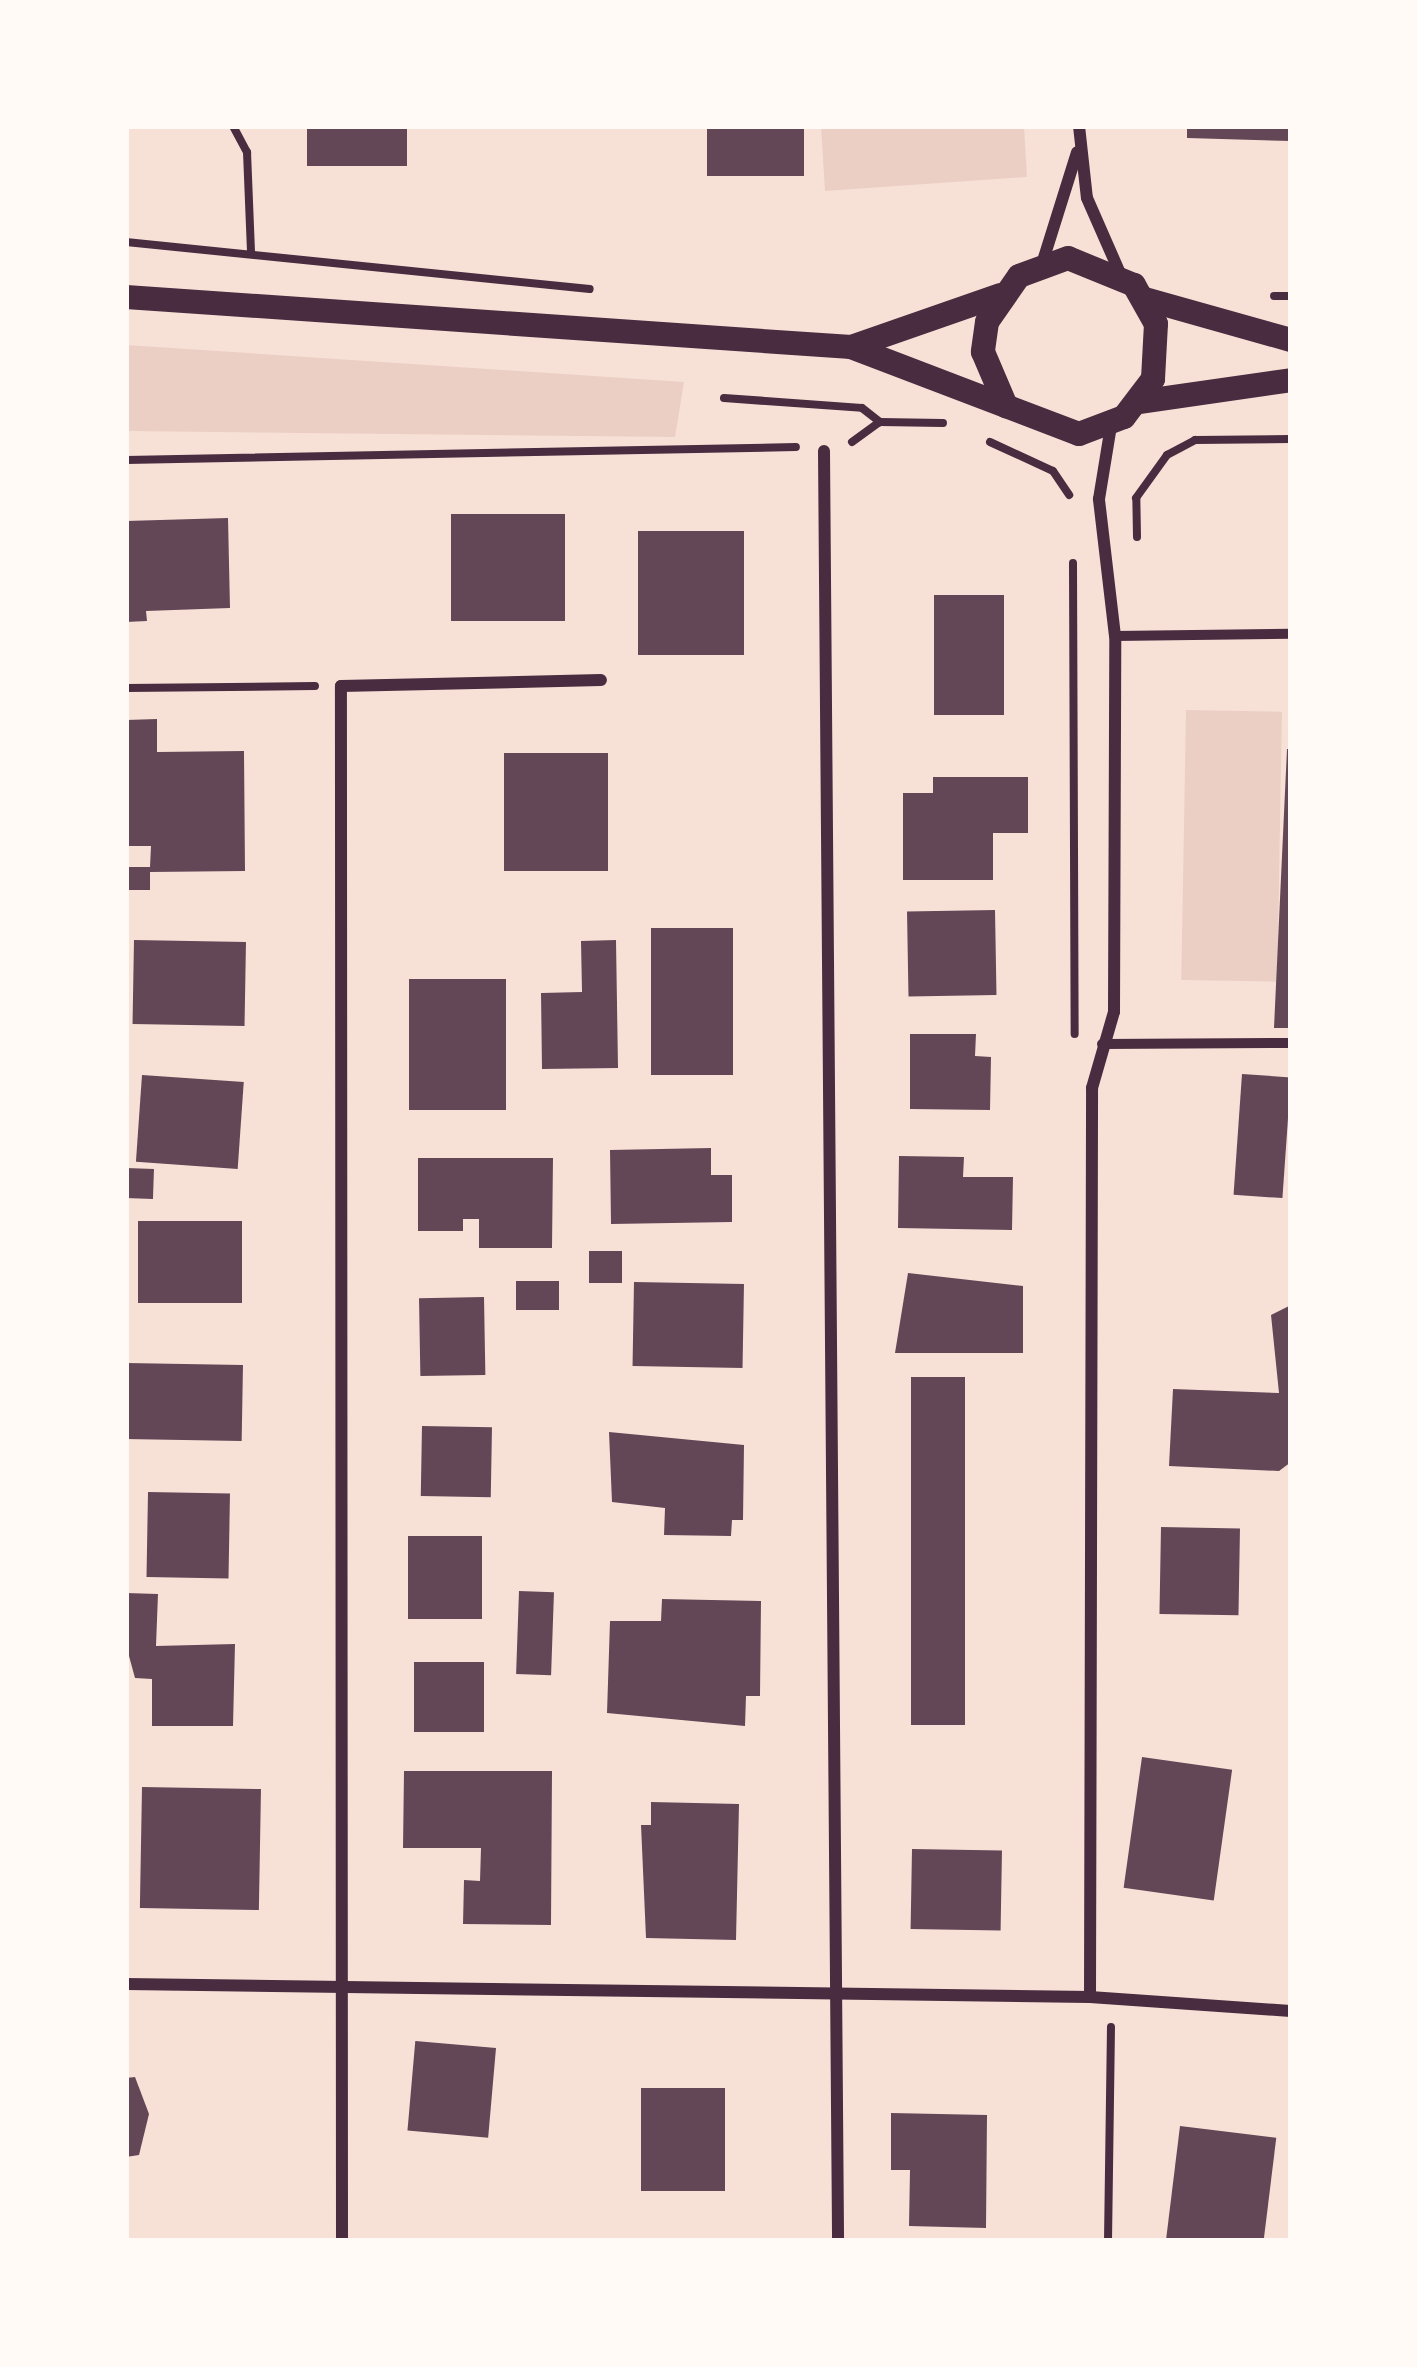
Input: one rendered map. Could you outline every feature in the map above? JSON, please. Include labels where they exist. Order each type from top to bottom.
[{"type":"main road","points":[[850,347],[1000,295],[1042,264],[1068,259],[1120,273],[1145,299],[1159,351],[1139,402]]},
{"type":"main road","points":[[1000,295],[983,352],[1006,406]]},
{"type":"main road","points":[[126,297],[850,347],[1006,406],[1053,432],[1111,424],[1139,402],[1291,380]]},
{"type":"main road","points":[[1145,299],[1291,340]]},
{"type":"street","points":[[1042,264],[1079,132]]},
{"type":"street","points":[[1079,132],[1087,198],[1120,273]]},
{"type":"street","points":[[1090,1997],[1092,1088],[1114,1012],[1115,636],[1099,500],[1111,424]]},
{"type":"street","points":[[824,451],[840,1993],[838,2241]]},
{"type":"street","points":[[1115,636],[1291,634]]},
{"type":"street","points":[[342,2241],[341,686],[601,680]]},
{"type":"street","points":[[1102,1044],[1291,1042]]},
{"type":"street","points":[[126,1984],[1090,1997],[1291,2011]]},
{"type":"path","points":[[233,126],[247,152],[250,254]]},
{"type":"path","points":[[126,242],[605,291]]},
{"type":"path","points":[[1258,296],[1291,296]]},
{"type":"path","points":[[724,398],[862,408],[880,422]]},
{"type":"path","points":[[126,460],[824,451],[880,422],[959,424]]},
{"type":"path","points":[[978,435],[1052,471],[1072,500]]},
{"type":"path","points":[[1136,498],[1145,476],[1195,440],[1291,439]]},
{"type":"path","points":[[126,688],[341,686]]},
{"type":"path","points":[[1108,2241],[1111,2020]]},
{"type":"shaded area","points":[[821,126],[1024,126],[1027,177],[825,191]]},
{"type":"shaded area","points":[[126,345],[684,382],[675,437],[126,431]]},
{"type":"shaded area","points":[[1186,710],[1282,712],[1277,982],[1181,980]]},
{"type":"building","points":[[307,126],[407,126],[407,166],[307,166]]},
{"type":"building","points":[[707,126],[804,126],[804,176],[707,176]]},
{"type":"building","points":[[1187,126],[1291,126],[1291,141],[1187,138]]},
{"type":"building","points":[[451,514],[565,514],[565,621],[451,621]]},
{"type":"building","points":[[228,518],[230,608],[146,611],[147,621],[126,622],[126,521]]},
{"type":"building","points":[[638,531],[744,531],[744,655],[638,655]]},
{"type":"building","points":[[934,595],[1004,595],[1004,715],[934,715]]},
{"type":"building","points":[[157,719],[157,752],[244,751],[245,871],[150,872],[150,890],[126,890],[126,867],[150,867],[151,846],[126,846],[126,720]]},
{"type":"building","points":[[1287,749],[1291,749],[1291,1028],[1274,1028]]},
{"type":"building","points":[[504,753],[608,753],[608,871],[504,871]]},
{"type":"building","points":[[933,777],[1028,777],[1028,833],[993,833],[993,880],[903,880],[903,793],[933,793]]},
{"type":"building","points":[[995,910],[996,995],[908,997],[907,912]]},
{"type":"building","points":[[651,928],[733,928],[733,1075],[651,1075]]},
{"type":"building","points":[[134,940],[246,942],[245,1026],[133,1024]]},
{"type":"building","points":[[616,940],[618,1068],[542,1069],[541,993],[582,992],[581,941]]},
{"type":"building","points":[[409,979],[506,979],[506,1110],[409,1110]]},
{"type":"building","points":[[910,1034],[976,1034],[975,1056],[991,1057],[990,1110],[910,1109]]},
{"type":"building","points":[[1242,1074],[1291,1077],[1282,1198],[1234,1195]]},
{"type":"building","points":[[142,1075],[244,1082],[238,1169],[136,1162]]},
{"type":"building","points":[[711,1148],[711,1175],[732,1175],[732,1222],[611,1224],[610,1150]]},
{"type":"building","points":[[899,1156],[964,1157],[963,1177],[1013,1177],[1012,1230],[898,1228]]},
{"type":"building","points":[[418,1158],[553,1158],[552,1248],[479,1248],[479,1219],[463,1219],[463,1231],[418,1231]]},
{"type":"building","points":[[126,1168],[154,1169],[153,1199],[126,1198]]},
{"type":"building","points":[[138,1221],[242,1221],[242,1303],[138,1303]]},
{"type":"building","points":[[589,1251],[622,1251],[622,1283],[589,1283]]},
{"type":"building","points":[[908,1273],[1023,1286],[1023,1353],[895,1353]]},
{"type":"building","points":[[516,1281],[559,1281],[559,1310],[516,1310]]},
{"type":"building","points":[[634,1282],[744,1284],[743,1368],[633,1366]]},
{"type":"building","points":[[484,1297],[485,1375],[420,1376],[419,1298]]},
{"type":"building","points":[[1291,1305],[1291,1462],[1279,1471],[1169,1466],[1173,1389],[1279,1393],[1271,1315]]},
{"type":"building","points":[[126,1363],[243,1365],[242,1441],[126,1439]]},
{"type":"building","points":[[911,1377],[965,1377],[965,1725],[911,1725]]},
{"type":"building","points":[[422,1426],[492,1427],[491,1497],[421,1496]]},
{"type":"building","points":[[609,1432],[744,1445],[743,1520],[732,1520],[731,1536],[664,1535],[665,1508],[612,1502]]},
{"type":"building","points":[[148,1492],[230,1493],[229,1578],[147,1577]]},
{"type":"building","points":[[1161,1527],[1240,1528],[1238,1615],[1159,1614]]},
{"type":"building","points":[[408,1536],[482,1536],[482,1619],[408,1619]]},
{"type":"building","points":[[519,1591],[554,1592],[551,1675],[516,1674]]},
{"type":"building","points":[[126,1593],[158,1594],[156,1646],[235,1644],[233,1726],[152,1726],[152,1679],[135,1678],[126,1645]]},
{"type":"building","points":[[662,1599],[761,1601],[760,1696],[746,1696],[745,1726],[607,1713],[610,1621],[661,1621]]},
{"type":"building","points":[[414,1662],[484,1662],[484,1732],[414,1732]]},
{"type":"building","points":[[1142,1757],[1232,1770],[1214,1900],[1124,1888]]},
{"type":"building","points":[[404,1771],[552,1771],[551,1925],[463,1924],[464,1880],[480,1881],[481,1848],[403,1848]]},
{"type":"building","points":[[142,1787],[261,1789],[259,1910],[140,1908]]},
{"type":"building","points":[[651,1802],[739,1804],[736,1940],[646,1938],[641,1825],[651,1825]]},
{"type":"building","points":[[912,1849],[1002,1851],[1001,1931],[911,1929]]},
{"type":"building","points":[[415,2041],[496,2048],[488,2138],[407,2131]]},
{"type":"building","points":[[135,2077],[149,2114],[139,2155],[126,2157],[126,2078]]},
{"type":"building","points":[[641,2088],[725,2088],[725,2191],[641,2191]]},
{"type":"building","points":[[891,2113],[987,2115],[986,2228],[909,2226],[910,2170],[891,2170]]},
{"type":"building","points":[[1180,2126],[1276,2138],[1264,2241],[1166,2241]]}]
